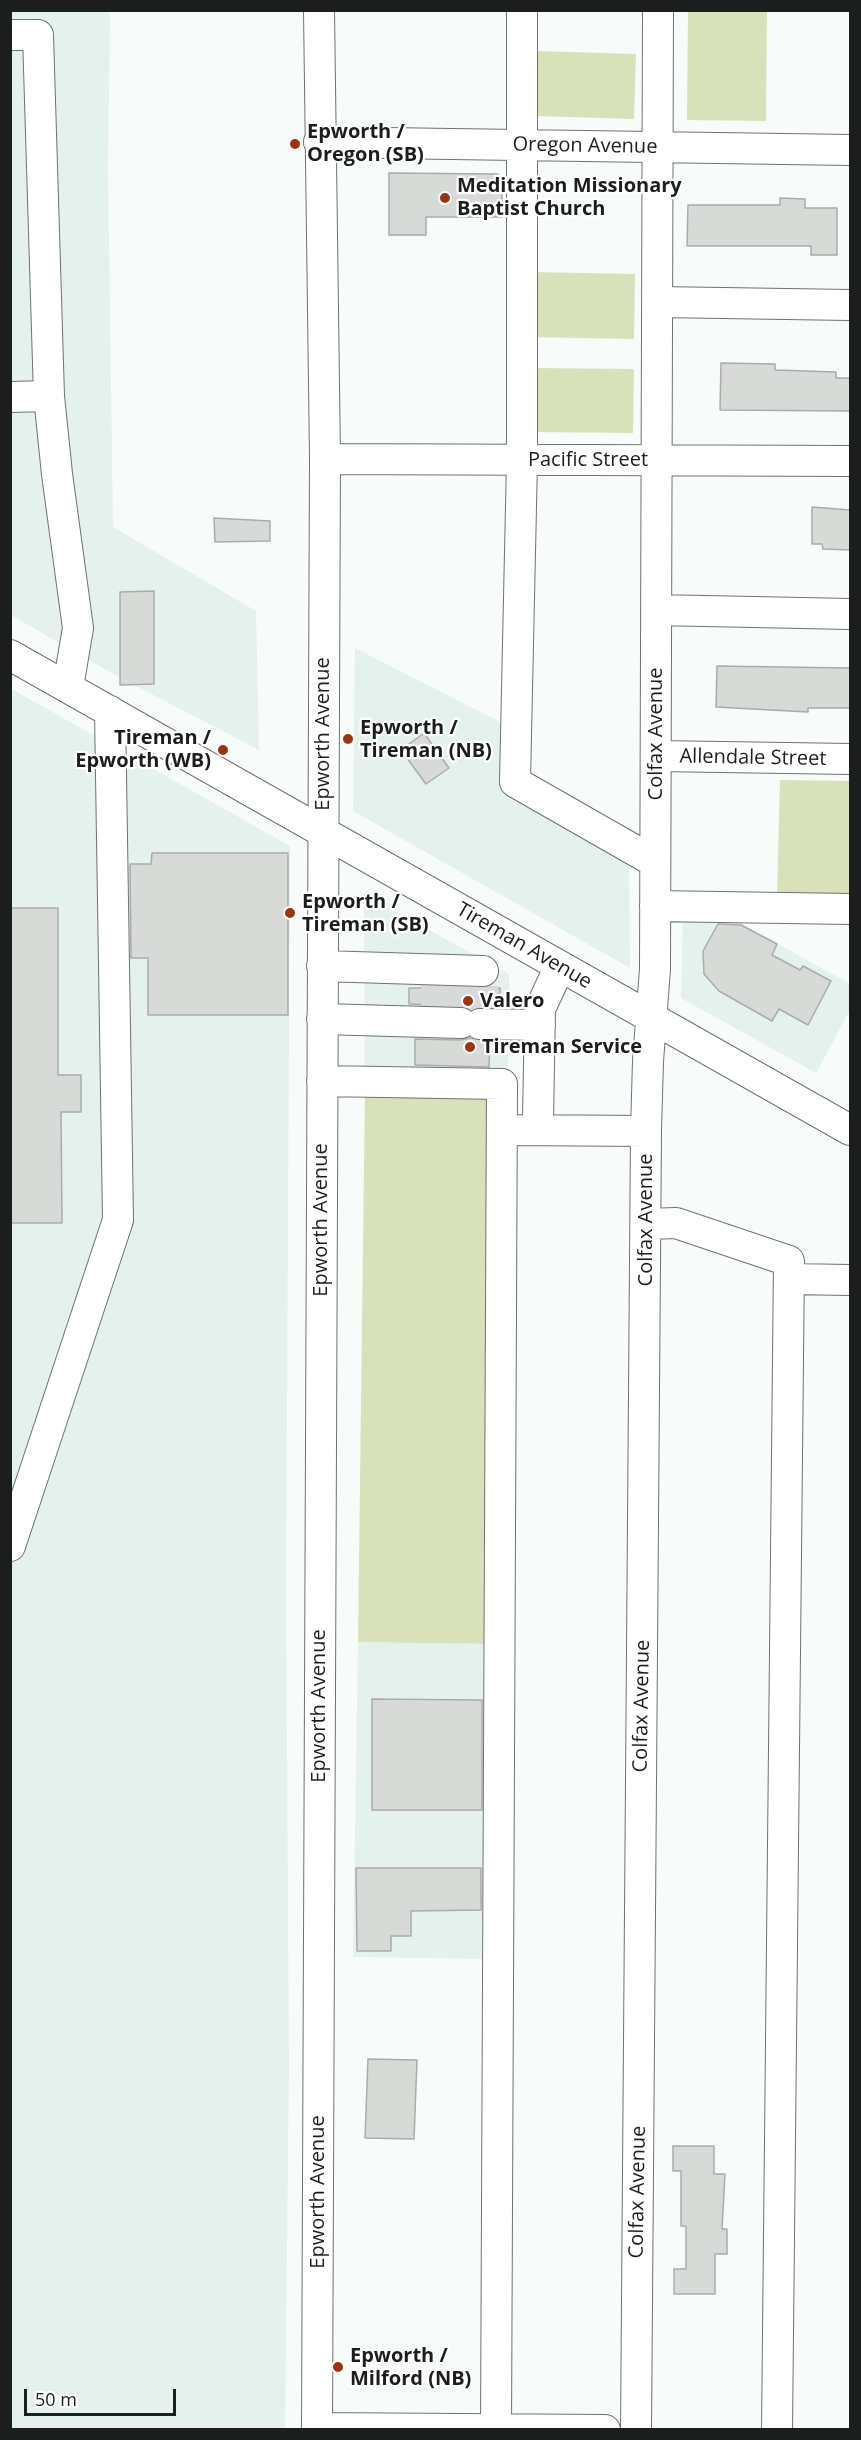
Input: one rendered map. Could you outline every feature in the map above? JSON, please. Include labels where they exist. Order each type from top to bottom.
[{"type":"street","name":"Epworth Avenue","points":[[317,2429],[325,459],[319,10]]},
{"type":"street","points":[[522,10],[522,460],[515,782],[655,862]]},
{"type":"street","name":"Colfax Avenue","points":[[636,2430],[646,1131],[655,906],[658,10]]},
{"type":"street","points":[[10,35],[38,35],[49,396],[78,628],[68,687]]},
{"type":"street","name":"Oregon Avenue","points":[[319,142],[850,150]]},
{"type":"street","points":[[657,303],[850,305]]},
{"type":"street","points":[[10,397],[49,396]]},
{"type":"street","name":"Pacific Street","points":[[325,459],[850,461]]},
{"type":"street","points":[[656,610],[850,614]]},
{"type":"street","name":"Tireman Avenue","points":[[10,655],[850,1130]]},
{"type":"street","points":[[10,1546],[118,1220],[110,711]]},
{"type":"street","name":"Allendale Street","points":[[656,756],[850,759]]},
{"type":"street","points":[[655,906],[850,909]]},
{"type":"street","points":[[322,1019],[451,1000],[503,933]]},
{"type":"street","points":[[322,966],[540,1025]]},
{"type":"street","points":[[538,1120],[540,1009],[560,966]]},
{"type":"street","points":[[322,1081],[501,1084],[503,1129],[496,2429]]},
{"type":"street","points":[[503,1129],[646,1131]]},
{"type":"street","points":[[646,1224],[676,1222],[789,1261],[777,2430]]},
{"type":"street","points":[[789,1279],[850,1280]]},
{"type":"street","points":[[317,2429],[605,2430]]},
{"type":"shaded area","points":[[11,11],[110,11],[108,170],[113,527],[256,611],[259,750],[115,675],[11,615]]},
{"type":"shaded area","points":[[355,648],[506,725],[502,785],[629,861],[630,968],[353,811]]},
{"type":"shaded area","points":[[10,688],[290,846],[286,1592],[289,2067],[285,2429],[11,2429]]},
{"type":"shaded area","points":[[364,894],[509,974],[508,1076],[365,1074]]},
{"type":"shaded area","points":[[719,911],[850,984],[850,1010],[816,1073],[681,998],[683,912]]},
{"type":"shaded area","points":[[358,1642],[492,1644],[487,1959],[353,1957]]},
{"type":"green space","points":[[688,11],[767,11],[766,121],[687,120]]},
{"type":"green space","points":[[536,51],[636,54],[634,119],[534,116]]},
{"type":"green space","points":[[530,272],[635,274],[634,339],[529,337]]},
{"type":"green space","points":[[532,368],[634,369],[633,433],[531,432]]},
{"type":"green space","points":[[780,780],[850,781],[850,899],[777,897]]},
{"type":"green space","points":[[365,1088],[495,1090],[492,1644],[358,1642]]},
{"type":"building","name":"Meditation Missionary Baptist Church","points":[[389,173],[498,174],[502,179],[502,217],[426,217],[426,235],[389,235]]},
{"type":"building","points":[[780,198],[805,199],[805,208],[837,208],[837,255],[811,255],[811,246],[687,246],[688,205],[780,205]]},
{"type":"building","points":[[721,363],[775,364],[775,370],[836,372],[836,378],[850,378],[850,411],[720,410]]},
{"type":"building","points":[[812,507],[850,510],[850,550],[823,549],[822,544],[812,544]]},
{"type":"building","points":[[214,518],[270,521],[270,541],[215,542]]},
{"type":"building","points":[[154,591],[154,684],[120,685],[120,592]]},
{"type":"building","points":[[717,666],[850,668],[850,708],[808,708],[808,712],[716,707]]},
{"type":"building","points":[[424,733],[449,768],[426,784],[401,750]]},
{"type":"building","points":[[152,853],[288,853],[288,1015],[148,1015],[148,958],[131,958],[130,864],[151,864]]},
{"type":"building","points":[[10,908],[58,908],[58,1075],[81,1075],[81,1112],[61,1112],[62,1223],[10,1223]]},
{"type":"building","points":[[718,924],[741,925],[777,944],[772,955],[800,970],[803,966],[831,981],[808,1025],[779,1009],[772,1021],[719,991],[704,974],[703,951]]},
{"type":"building","points":[[409,988],[500,988],[500,1007],[471,1009],[461,1006],[409,1004]]},
{"type":"building","points":[[470,1038],[490,1041],[489,1067],[415,1065],[415,1039],[460,1040]]},
{"type":"building","points":[[372,1699],[482,1700],[482,1810],[372,1810]]},
{"type":"building","points":[[356,1868],[481,1868],[481,1910],[411,1911],[411,1936],[391,1936],[391,1951],[357,1951]]},
{"type":"building","points":[[368,2059],[417,2060],[414,2139],[365,2138]]},
{"type":"building","points":[[673,2146],[714,2146],[714,2174],[725,2174],[722,2229],[727,2229],[727,2254],[715,2254],[715,2294],[674,2294],[674,2269],[686,2269],[686,2226],[681,2226],[681,2171],[673,2171]]},
{"type":"tunnel","points":[[436,985],[436,1009]]},
{"type":"tunnel","points":[[459,986],[459,1010]]},
{"type":"tunnel","points":[[483,986],[483,1010]]},
{"type":"place","name":"Epworth / Oregon (SB)","points":[[295,144]]},
{"type":"place","name":"Meditation Missionary Baptist Church","points":[[445,198]]},
{"type":"place","name":"Epworth / Tireman (NB)","points":[[348,739]]},
{"type":"place","name":"Tireman / Epworth (WB)","points":[[223,750]]},
{"type":"place","name":"Epworth / Tireman (SB)","points":[[290,913]]},
{"type":"place","name":"Valero","points":[[468,1001]]},
{"type":"place","name":"Tireman Service","points":[[470,1047]]},
{"type":"place","name":"Epworth / Milford (NB)","points":[[338,2367]]}]
